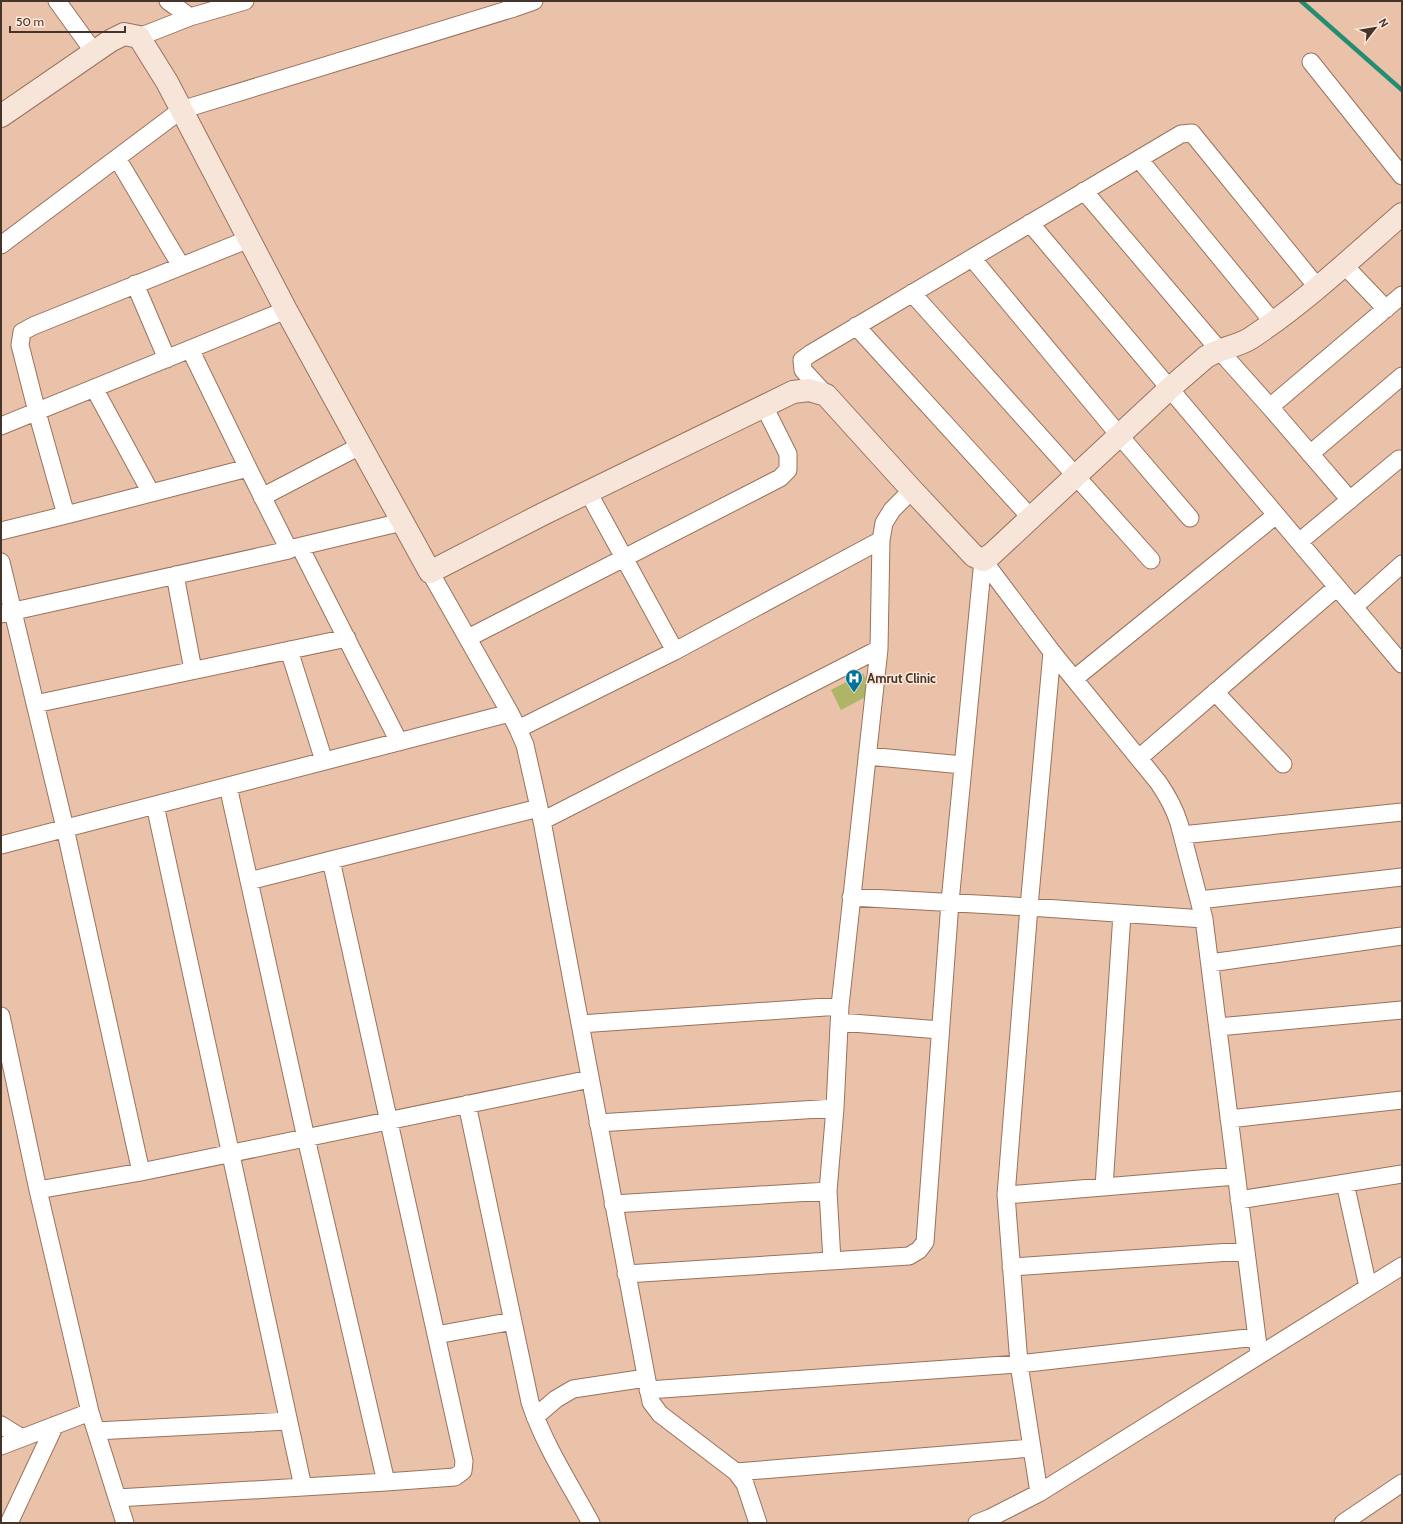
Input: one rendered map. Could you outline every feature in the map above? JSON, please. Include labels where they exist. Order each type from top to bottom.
[{"type":"street","points":[[57,1],[94,52]]},
{"type":"street","points":[[168,1],[190,17]]},
{"type":"street","points":[[1,116],[110,41],[124,34],[139,37],[190,17],[245,1]]},
{"type":"street","points":[[1,245],[181,110],[512,5],[534,1]]},
{"type":"street","points":[[139,37],[167,82],[286,310],[360,446],[518,728],[524,745],[541,814],[651,1402],[660,1414],[736,1472],[745,1484],[758,1523]]},
{"type":"street","points":[[1312,62],[1402,176]]},
{"type":"street","points":[[1259,1354],[1204,919],[1174,809],[1167,795],[1139,758],[1052,652],[983,560],[974,556],[803,370],[802,360],[856,326],[1181,134],[1192,133],[1318,288]]},
{"type":"street","points":[[117,158],[181,266]]},
{"type":"street","points":[[1139,159],[1273,322]]},
{"type":"street","points":[[1084,191],[1220,351],[1350,500]]},
{"type":"street","points":[[983,560],[992,554],[1118,435],[1206,357],[1238,346],[1273,322],[1318,288],[1402,214]]},
{"type":"street","points":[[1030,223],[1402,664]]},
{"type":"street","points":[[66,515],[20,345],[22,332],[33,326],[135,284],[249,239]]},
{"type":"street","points":[[972,258],[1118,435],[1190,518]]},
{"type":"street","points":[[1344,265],[1386,309]]},
{"type":"street","points":[[135,284],[167,359]]},
{"type":"street","points":[[912,293],[1151,560]]},
{"type":"street","points":[[1270,407],[1402,295]]},
{"type":"street","points":[[1,426],[286,310]]},
{"type":"street","points":[[856,326],[1030,518]]},
{"type":"street","points":[[190,349],[262,498],[294,548],[347,638],[399,742]]},
{"type":"street","points":[[1310,454],[1402,376]]},
{"type":"street","points":[[94,388],[151,493]]},
{"type":"street","points":[[430,572],[588,492],[793,392],[808,390],[826,395]]},
{"type":"street","points":[[468,638],[780,478],[788,470],[788,454],[764,406]]},
{"type":"street","points":[[262,498],[360,446]]},
{"type":"street","points":[[1299,542],[1350,500],[1401,462]]},
{"type":"street","points":[[1,531],[248,468]]},
{"type":"street","points":[[832,1261],[828,1191],[835,1108],[840,1014],[851,897],[879,649],[881,540],[884,523],[892,510],[912,490]]},
{"type":"street","points":[[588,492],[675,651]]},
{"type":"street","points":[[1074,679],[1276,515]]},
{"type":"street","points":[[7,612],[294,548],[402,522]]},
{"type":"street","points":[[518,728],[675,651],[881,540]]},
{"type":"street","points":[[626,1274],[909,1256],[919,1250],[925,1242],[950,902],[983,560]]},
{"type":"street","points":[[1,562],[7,612],[35,704],[65,828],[141,1172]]},
{"type":"street","points":[[1354,608],[1402,564]]},
{"type":"street","points":[[175,575],[193,670]]},
{"type":"street","points":[[1139,758],[1337,587]]},
{"type":"street","points":[[35,704],[347,638]]},
{"type":"street","points":[[249,881],[331,860],[541,814],[879,649]]},
{"type":"street","points":[[289,650],[324,761]]},
{"type":"street","points":[[1039,1493],[1019,1364],[1006,1195],[1029,907],[1052,652]]},
{"type":"street","points":[[1215,692],[1283,764]]},
{"type":"street","points":[[1,845],[510,712]]},
{"type":"street","points":[[867,756],[963,765]]},
{"type":"street","points":[[228,786],[306,1138],[386,1482]]},
{"type":"street","points":[[155,805],[303,1486]]},
{"type":"street","points":[[1182,835],[1402,812]]},
{"type":"street","points":[[117,1498],[455,1477],[463,1471],[464,1461],[331,860]]},
{"type":"street","points":[[1199,900],[1402,877]]},
{"type":"street","points":[[851,897],[1204,919]]},
{"type":"street","points":[[1104,1187],[1122,914]]},
{"type":"street","points":[[1210,963],[1402,936]]},
{"type":"street","points":[[1218,1028],[1402,1010]]},
{"type":"street","points":[[580,1024],[840,1014],[940,1030]]},
{"type":"street","points":[[1,1016],[5,1054],[90,1412],[125,1523]]},
{"type":"street","points":[[38,1190],[141,1172],[590,1079]]},
{"type":"street","points":[[1229,1119],[1402,1100]]},
{"type":"street","points":[[467,1104],[530,1402],[544,1437],[591,1523]]},
{"type":"street","points":[[598,1123],[835,1108]]},
{"type":"street","points":[[1239,1200],[1402,1174]]},
{"type":"street","points":[[1006,1195],[1236,1176]]},
{"type":"street","points":[[1345,1183],[1368,1287]]},
{"type":"street","points":[[613,1204],[828,1191]]},
{"type":"street","points":[[1011,1267],[1246,1251]]},
{"type":"street","points":[[988,1522],[1039,1493],[1259,1354],[1402,1266]]},
{"type":"street","points":[[436,1335],[513,1321]]},
{"type":"street","points":[[535,1417],[556,1399],[573,1389],[1019,1364],[1256,1337]]},
{"type":"street","points":[[1,1446],[90,1412]]},
{"type":"street","points":[[96,1431],[288,1421]]},
{"type":"street","points":[[1,1425],[22,1438]]},
{"type":"street","points":[[9,1523],[55,1425]]},
{"type":"street","points":[[736,1472],[1032,1448]]},
{"type":"street","points":[[1344,1523],[1402,1483]]},
{"type":"building","points":[[863,673],[873,693],[841,710],[831,690]]},
{"type":"waterway","points":[[1301,1],[1402,90]]},
{"type":"place","name":"Amrut Clinic","points":[[854,693]]}]
